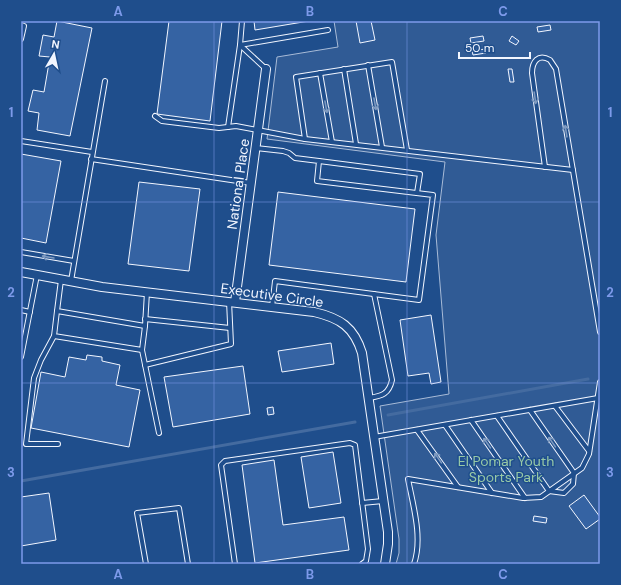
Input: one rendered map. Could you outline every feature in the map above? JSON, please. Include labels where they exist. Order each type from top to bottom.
[{"type":"street","name":"National Place","points":[[232,301],[251,183],[266,69]]},
{"type":"street","name":"Executive Circle","points":[[21,272],[147,292],[232,301],[326,315],[342,323],[354,334],[362,353],[388,544],[385,564]]},
{"type":"lane","points":[[228,127],[242,21]]},
{"type":"lane","points":[[21,25],[24,26],[21,40]]},
{"type":"lane","points":[[240,45],[328,30]]},
{"type":"lane","points":[[240,45],[266,69]]},
{"type":"lane","points":[[545,167],[532,73],[533,63],[536,59],[541,57],[554,63],[556,69],[600,332]]},
{"type":"lane","points":[[305,139],[296,77],[392,62],[407,150]]},
{"type":"lane","points":[[368,65],[382,147]]},
{"type":"lane","points":[[344,69],[356,144]]},
{"type":"lane","points":[[320,73],[332,142]]},
{"type":"lane","points":[[71,281],[105,81]]},
{"type":"lane","points":[[155,116],[162,120],[219,128],[236,126],[305,139],[573,170]]},
{"type":"lane","points":[[21,141],[92,152]]},
{"type":"lane","points":[[256,148],[289,152],[295,158],[420,174],[417,193]]},
{"type":"lane","points":[[91,159],[251,183]]},
{"type":"lane","points":[[272,307],[275,281],[419,300],[433,195],[317,181],[319,161]]},
{"type":"lane","points":[[21,252],[74,261]]},
{"type":"lane","points":[[21,357],[37,275]]},
{"type":"lane","points":[[58,444],[26,444],[34,378],[40,360],[54,336],[61,279]]},
{"type":"lane","points":[[147,292],[142,350],[159,433]]},
{"type":"lane","points":[[368,398],[383,395],[388,391],[392,380],[374,294]]},
{"type":"lane","points":[[145,365],[231,344],[230,328],[232,301]]},
{"type":"lane","points":[[21,310],[30,312]]},
{"type":"lane","points":[[57,311],[145,326]]},
{"type":"lane","points":[[145,319],[230,328]]},
{"type":"lane","points":[[54,336],[142,350]]},
{"type":"lane","points":[[414,564],[417,557],[416,527],[408,479],[525,498],[541,497],[582,468],[590,451],[600,382]]},
{"type":"lane","points":[[374,437],[598,398]]},
{"type":"lane","points":[[555,406],[590,451]]},
{"type":"lane","points":[[497,416],[549,491],[564,493],[569,490],[573,484],[574,473],[530,410]]},
{"type":"lane","points":[[471,420],[525,498]]},
{"type":"lane","points":[[445,425],[492,493]]},
{"type":"lane","points":[[417,430],[458,487]]},
{"type":"lane","points":[[235,564],[221,465],[225,461],[350,442],[355,445],[368,555],[366,561],[362,564]]},
{"type":"lane","points":[[362,503],[383,501]]},
{"type":"lane","points":[[146,564],[137,513],[179,508],[188,564]]},
{"type":"green space","name":"El Pomar Youth Sports Park","points":[[334,21],[600,21],[600,564],[396,564],[399,553],[399,539],[380,406],[449,394],[436,235],[445,162],[267,139],[277,57],[338,47]]},
{"type":"building","points":[[57,21],[92,28],[70,136],[37,130],[39,113],[28,111],[33,90],[44,92],[50,57],[39,56],[43,35],[54,37]]},
{"type":"building","points":[[169,21],[222,21],[210,121],[157,114]]},
{"type":"building","points":[[254,21],[309,21],[255,30]]},
{"type":"building","points":[[356,21],[371,21],[375,40],[360,43]]},
{"type":"building","points":[[550,25],[551,30],[538,32],[537,27]]},
{"type":"building","points":[[483,36],[484,41],[471,43],[470,38]]},
{"type":"building","points":[[512,36],[519,41],[516,45],[509,41]]},
{"type":"building","points":[[485,49],[486,53],[473,55],[472,51]]},
{"type":"building","points":[[508,69],[512,69],[514,82],[510,82]]},
{"type":"building","points":[[21,154],[61,161],[46,243],[21,238]]},
{"type":"building","points":[[139,182],[200,189],[189,271],[128,264]]},
{"type":"building","points":[[278,192],[415,209],[406,282],[269,265]]},
{"type":"building","points":[[431,315],[441,382],[431,384],[429,373],[408,376],[400,320]]},
{"type":"building","points":[[331,343],[334,364],[282,372],[278,351]]},
{"type":"building","points":[[87,355],[102,357],[102,361],[120,365],[116,385],[140,390],[129,447],[31,428],[41,372],[65,377],[69,357],[86,360]]},
{"type":"building","points":[[243,366],[250,414],[173,427],[164,377]]},
{"type":"building","points":[[273,407],[274,414],[268,415],[267,408]]},
{"type":"building","points":[[333,452],[341,503],[309,508],[301,457]]},
{"type":"building","points":[[274,460],[283,525],[344,517],[349,550],[255,563],[242,465]]},
{"type":"building","points":[[49,493],[56,540],[21,546],[21,497]]},
{"type":"building","points":[[584,495],[600,517],[600,519],[586,529],[569,506]]},
{"type":"building","points":[[534,516],[547,518],[546,523],[533,521]]},
{"type":"waterway","points":[[388,415],[588,379]]},
{"type":"waterway","points":[[21,481],[355,422]]}]
